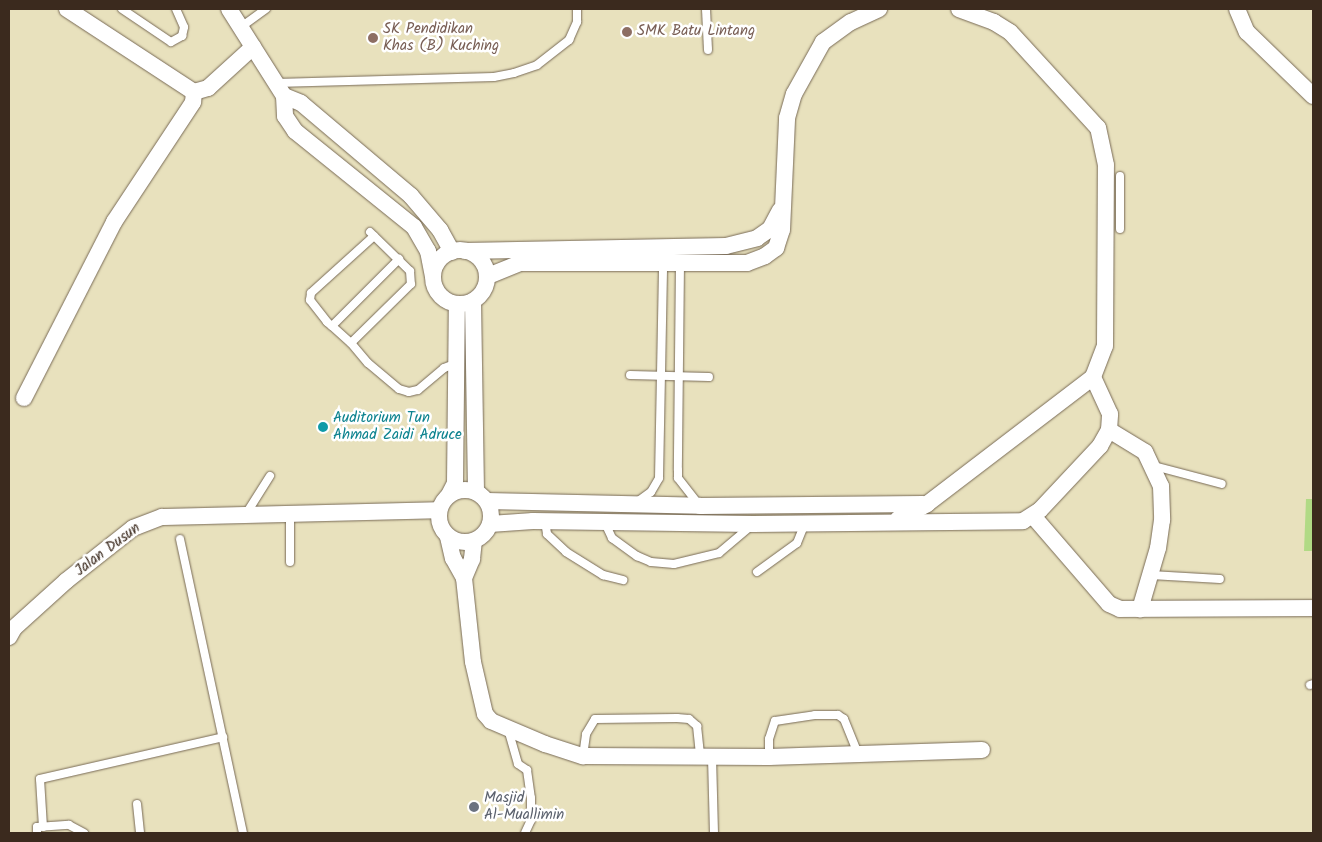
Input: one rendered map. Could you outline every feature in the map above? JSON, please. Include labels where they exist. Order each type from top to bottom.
[{"type":"street","points":[[66,9],[194,92],[208,88],[253,47]]},
{"type":"street","points":[[229,9],[280,89],[285,116],[295,131],[414,227],[428,251],[439,295],[457,304],[473,302],[484,291],[488,276],[478,257],[458,251],[411,196],[301,103],[280,89]]},
{"type":"street","points":[[488,276],[520,263],[680,261],[747,263],[765,256],[780,241],[787,118],[806,68],[823,42],[851,22],[879,9]]},
{"type":"street","points":[[895,521],[927,504],[1092,378],[1105,346],[1106,165],[1098,128],[1010,32],[994,22],[959,9]]},
{"type":"street","points":[[1237,9],[1247,32],[1313,96]]},
{"type":"street","points":[[24,398],[114,222],[193,102],[194,92]]},
{"type":"street","points":[[433,276],[438,261],[458,251],[726,246],[757,238],[770,229],[783,201]]},
{"type":"street","points":[[473,302],[481,497],[490,524]]},
{"type":"street","points":[[457,304],[454,483],[439,510],[453,558],[464,578],[467,616],[482,707],[491,721],[583,756],[768,757],[982,750]]},
{"type":"street","points":[[464,578],[472,560],[474,541],[490,524],[545,521],[805,524],[895,521],[1023,521],[1032,516],[1100,446],[1109,430],[1110,414],[1092,378]]},
{"type":"street","points":[[1109,430],[1146,452],[1154,466],[1160,486],[1162,520],[1151,575],[1140,609]]},
{"type":"street","points":[[449,495],[462,490],[481,497],[633,505],[927,504]]},
{"type":"street","points":[[753,524],[758,516],[758,505]]},
{"type":"street","points":[[387,513],[439,510]]},
{"type":"street","points":[[387,513],[420,520],[456,541],[474,541]]},
{"type":"street","name":"Jalan Dusun","points":[[9,637],[14,628],[66,581],[133,528],[162,517],[387,513]]},
{"type":"street","points":[[1032,516],[1109,604],[1120,609],[1313,608]]},
{"type":"lane","points":[[122,9],[171,42],[182,36],[184,27],[176,9]]},
{"type":"lane","points":[[241,27],[266,9]]},
{"type":"lane","points":[[280,89],[494,77],[514,73],[537,65],[569,40],[577,22],[577,9]]},
{"type":"lane","points":[[706,9],[708,50]]},
{"type":"lane","points":[[1120,176],[1120,229]]},
{"type":"lane","points":[[351,343],[410,284],[410,271],[372,234],[311,292],[310,300],[332,326],[368,362],[399,389],[409,392],[418,390],[444,368],[457,363]]},
{"type":"lane","points":[[332,326],[399,259]]},
{"type":"lane","points":[[633,505],[651,492],[659,478],[663,261]]},
{"type":"lane","points":[[680,261],[678,478],[700,506]]},
{"type":"lane","points":[[630,375],[709,377]]},
{"type":"lane","points":[[1154,466],[1222,484]]},
{"type":"lane","points":[[239,516],[270,476]]},
{"type":"lane","points":[[290,515],[290,562]]},
{"type":"lane","points":[[545,521],[547,534],[566,552],[603,575],[623,580]]},
{"type":"lane","points":[[604,521],[612,538],[625,549],[651,562],[674,564],[718,553],[753,524]]},
{"type":"lane","points":[[757,572],[797,543],[805,524]]},
{"type":"lane","points":[[180,539],[243,833]]},
{"type":"lane","points":[[1151,575],[1220,579]]},
{"type":"lane","points":[[768,757],[768,740],[775,721],[815,715],[838,715],[844,720],[858,754]]},
{"type":"lane","points":[[583,756],[586,734],[590,724],[595,720],[689,719],[697,726],[706,757],[714,833]]},
{"type":"lane","points":[[508,729],[518,764],[527,770],[530,789],[530,820],[525,833]]},
{"type":"lane","points":[[43,827],[40,779],[223,737]]},
{"type":"lane","points":[[137,804],[140,833]]},
{"type":"lane","points":[[37,833],[36,827],[74,825],[84,833]]},
{"type":"green space","points":[[1306,499],[1313,499],[1313,551],[1304,551]]},
{"type":"place","name":"SMK Batu Lintang","points":[[627,32]]},
{"type":"place","name":"SK Pendidikan Khas (B) Kuching","points":[[373,38]]},
{"type":"place","name":"Auditorium Tun Ahmad Zaidi Adruce","points":[[323,427]]},
{"type":"place","name":"Masjid Al-Muallimin","points":[[474,807]]}]
